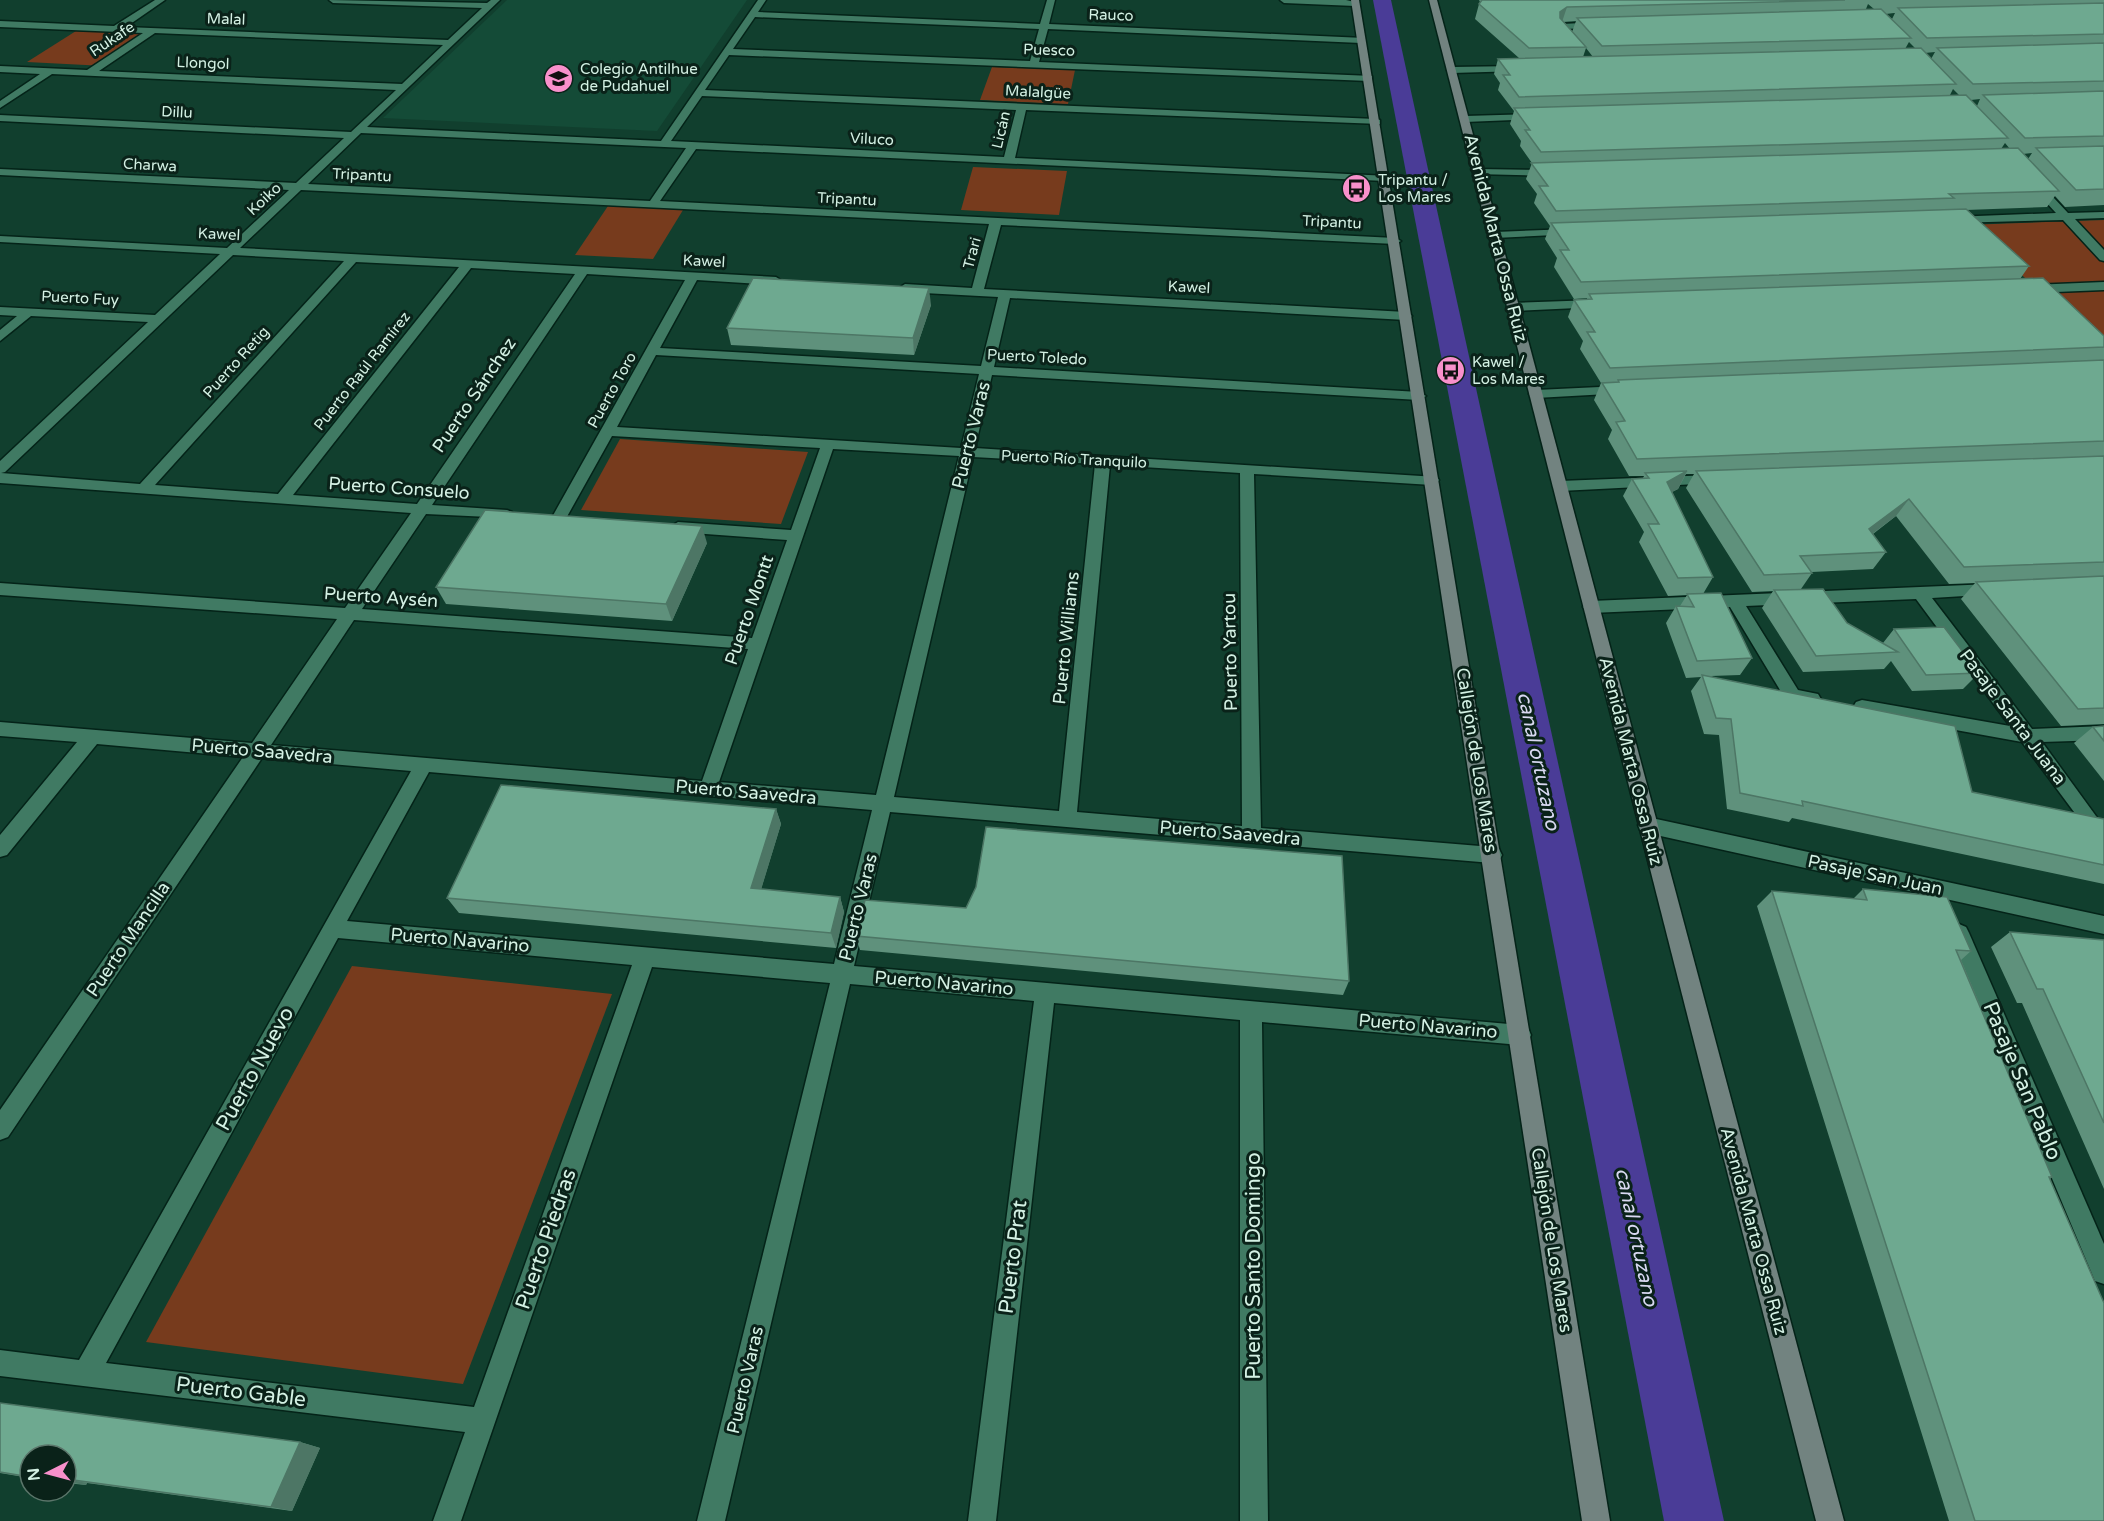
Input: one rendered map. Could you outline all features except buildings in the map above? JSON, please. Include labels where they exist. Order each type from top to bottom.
[{"type":"street","name":"Rukafe","points":[[116,29],[161,0]]},
{"type":"street","points":[[333,0],[493,3]]},
{"type":"street","points":[[664,144],[762,0]]},
{"type":"street","points":[[1034,64],[1051,0]]},
{"type":"street","points":[[1284,0],[1355,1]]},
{"type":"street","name":"Avenida Marta Ossa Ruiz","points":[[1433,0],[1830,1521]]},
{"type":"street","name":"Callejón de Los Mares","points":[[1355,1],[1395,241],[1596,1521]]},
{"type":"street","name":"Koiko","points":[[0,469],[493,3]]},
{"type":"street","name":"Rauco","points":[[752,14],[1361,39]]},
{"type":"street","name":"Malal","points":[[0,24],[451,43]]},
{"type":"street","points":[[1578,49],[1562,31],[1562,27],[1606,24]]},
{"type":"street","name":"Rukafe","points":[[89,73],[152,31]]},
{"type":"street","name":"Puesco","points":[[727,52],[1369,78]]},
{"type":"street","name":"Llongol","points":[[0,69],[405,87]]},
{"type":"street","points":[[1452,70],[1524,69]]},
{"type":"street","points":[[0,105],[50,71]]},
{"type":"street","name":"Malalgüe","points":[[699,93],[1376,122]]},
{"type":"street","name":"Licán","points":[[1009,160],[1022,107]]},
{"type":"street","points":[[1465,119],[1549,116]]},
{"type":"street","name":"Dillu","points":[[0,118],[356,133]]},
{"type":"street","name":"Viluco","points":[[356,133],[664,144],[1385,178]]},
{"type":"street","points":[[653,204],[693,146]]},
{"type":"street","name":"Charwa","points":[[0,172],[298,187]]},
{"type":"street","points":[[1479,172],[1563,172]]},
{"type":"street","points":[[2026,175],[2104,257]]},
{"type":"street","name":"Tripantu","points":[[298,187],[1395,241]]},
{"type":"street","points":[[1935,220],[2104,215]]},
{"type":"street","name":"Trari","points":[[977,292],[996,221]]},
{"type":"street","points":[[1495,235],[1578,232]]},
{"type":"street","name":"Kawel","points":[[0,239],[788,282]]},
{"type":"street","name":"Puerto Retig","points":[[143,489],[353,258]]},
{"type":"street","name":"Puerto Raúl Ramírez","points":[[282,499],[468,264]]},
{"type":"street","name":"Puerto Sánchez","points":[[257,750],[583,271]]},
{"type":"street","name":"Puerto Toro","points":[[559,519],[693,277]]},
{"type":"street","points":[[2021,289],[2104,286]]},
{"type":"street","name":"Kawel","points":[[894,288],[1406,316]]},
{"type":"street","name":"Puerto Varas","points":[[711,1521],[1005,294]]},
{"type":"street","points":[[1513,307],[1605,303]]},
{"type":"street","name":"Puerto Fuy","points":[[0,310],[159,319]]},
{"type":"street","points":[[0,337],[29,312]]},
{"type":"street","name":"Puerto Toledo","points":[[652,351],[1419,396]]},
{"type":"street","points":[[1536,393],[1641,390]]},
{"type":"street","name":"Puerto Río Tranquilo","points":[[608,431],[1432,480]]},
{"type":"street","name":"Puerto Montt","points":[[708,789],[828,444]]},
{"type":"street","name":"Puerto Williams","points":[[1067,819],[1103,461]]},
{"type":"street","name":"Puerto Yartou","points":[[1247,469],[1252,835]]},
{"type":"street","name":"Puerto Consuelo","points":[[0,478],[525,516]]},
{"type":"street","points":[[1560,486],[1722,480]]},
{"type":"street","points":[[665,526],[795,536]]},
{"type":"street","name":"Puerto Aysén","points":[[0,589],[758,644]]},
{"type":"street","points":[[1591,607],[2012,589]]},
{"type":"street","name":"Pasaje Santa Juana","points":[[1920,593],[2084,811],[2104,843]]},
{"type":"street","points":[[1735,601],[1792,695],[1827,701]]},
{"type":"street","points":[[1851,705],[2027,736],[2104,733]]},
{"type":"street","name":"Puerto Saavedra","points":[[0,729],[1492,855]]},
{"type":"street","points":[[0,849],[92,737]]},
{"type":"street","name":"Puerto Mancilla","points":[[0,1129],[257,750]]},
{"type":"street","name":"Puerto Nuevo","points":[[86,1373],[424,765]]},
{"type":"street","name":"Pasaje San Juan","points":[[1647,825],[1948,904],[2104,926]]},
{"type":"street","name":"Pasaje San Pablo","points":[[1948,904],[2104,1272]]},
{"type":"street","name":"Puerto Navarino","points":[[333,929],[1520,1035]]},
{"type":"street","name":"Puerto Piedras","points":[[447,1521],[645,957]]},
{"type":"street","name":"Puerto Prat","points":[[981,1521],[1045,993]]},
{"type":"street","name":"Puerto Santo Domingo","points":[[1251,1011],[1254,1521]]},
{"type":"street","name":"Puerto Gable","points":[[0,1363],[483,1420]]},
{"type":"shaded area","name":"Colegio Antilhue de Pudahuel","points":[[507,0],[747,0],[657,131],[383,118]]},
{"type":"shaded area","points":[[76,31],[151,34],[105,66],[27,62]]},
{"type":"shaded area","points":[[992,67],[1075,70],[1068,104],[980,100]]},
{"type":"shaded area","points":[[973,167],[1067,171],[1059,215],[961,210]]},
{"type":"shaded area","points":[[608,206],[683,210],[653,259],[575,255]]},
{"type":"shaded area","points":[[2104,220],[2104,349],[1966,225]]},
{"type":"shaded area","points":[[620,439],[808,452],[781,524],[581,510]]},
{"type":"shaded area","points":[[352,966],[612,994],[463,1384],[146,1342]]},
{"type":"waterway","name":"canal ortuzano","points":[[1382,0],[1694,1521]]},
{"type":"place","name":"Colegio Antilhue de Pudahuel","points":[[559,78]]},
{"type":"place","name":"Tripantu / Los Mares","points":[[1357,189]]},
{"type":"place","name":"Kawel / Los Mares","points":[[1451,371]]}]
